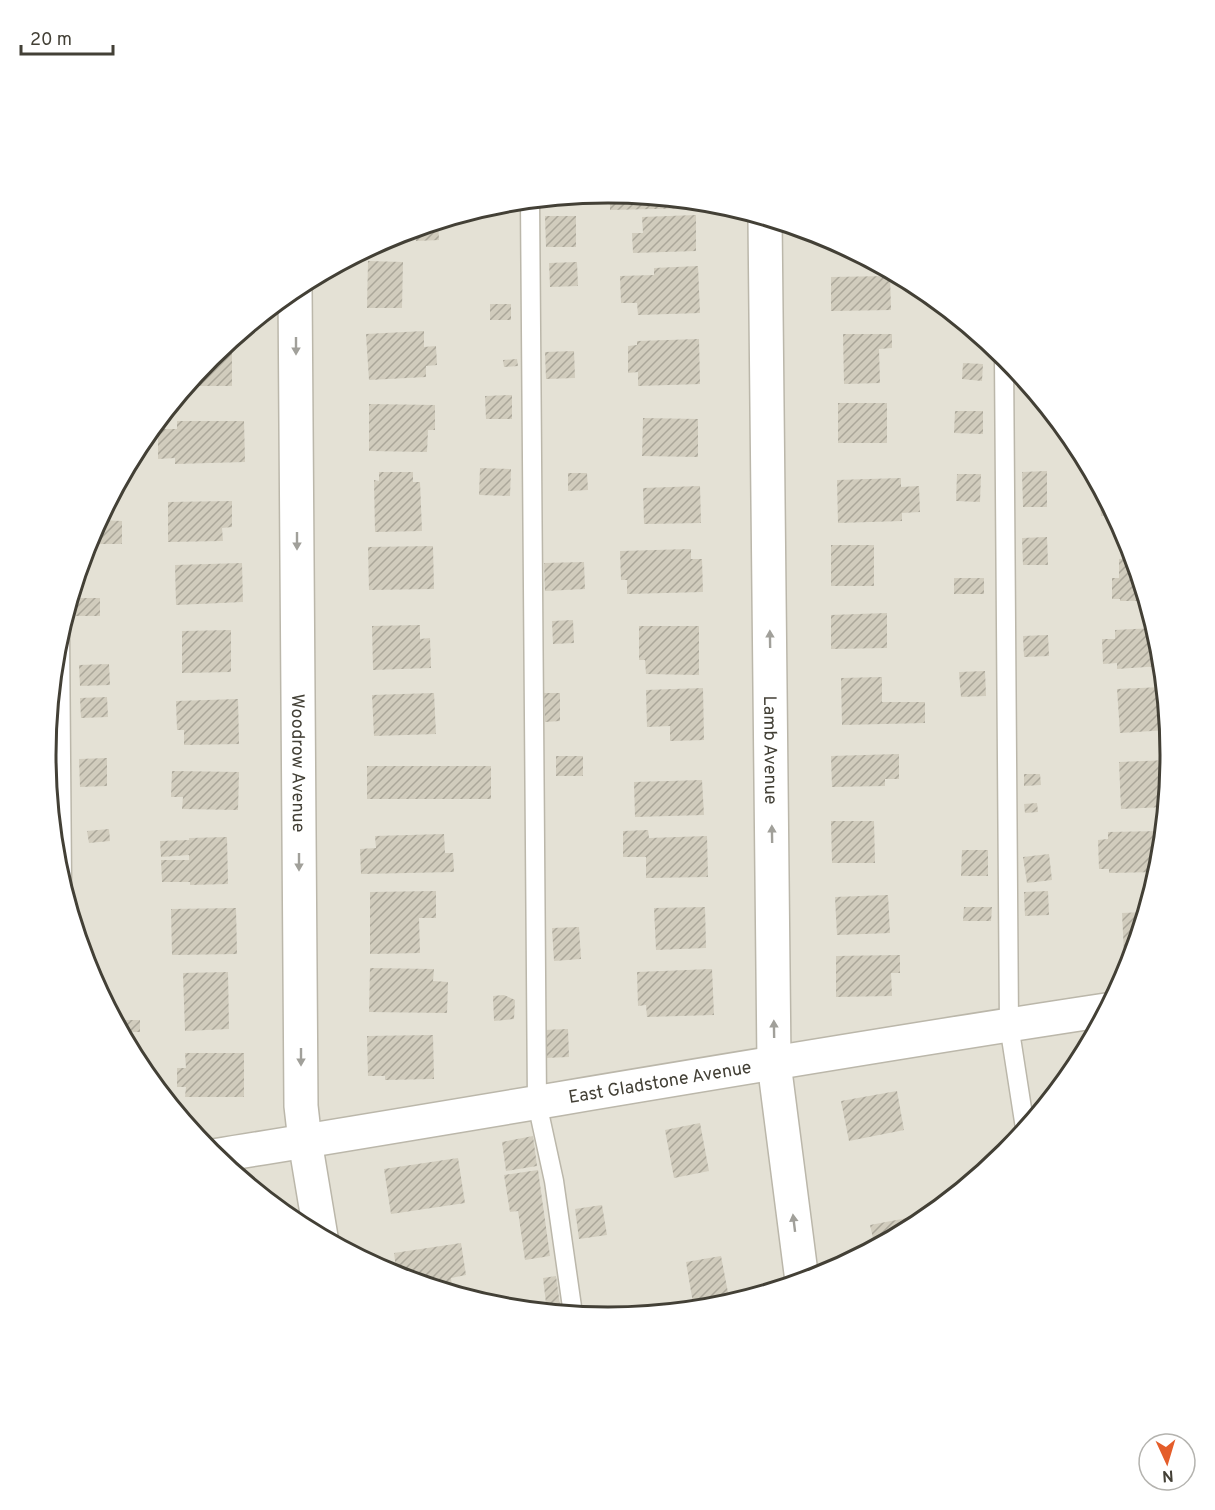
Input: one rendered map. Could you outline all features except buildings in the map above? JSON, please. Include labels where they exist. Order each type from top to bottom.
[{"type":"street","name":"Lamb Avenue","points":[[765,226],[774,1063],[801,1272]]},
{"type":"street","name":"Woodrow Avenue","points":[[295,300],[301,1106],[319,1226]]},
{"type":"street","name":"East Gladstone Avenue","points":[[227,1154],[1096,1011]]},
{"type":"lane","points":[[530,209],[537,1103],[554,1181],[572,1306]]},
{"type":"lane","points":[[1004,371],[1009,1025],[1024,1117]]},
{"type":"lane","points":[[60,681],[62,837]]},
{"type":"shaded area","points":[[571,204],[644,204],[680,208],[750,222],[785,232],[852,260],[884,277],[944,317],[971,340],[1023,391],[1045,419],[1086,479],[1103,511],[1141,612],[1155,683],[1160,755],[1155,827],[1141,898],[1130,932],[1103,999],[1086,1031],[1023,1119],[998,1145],[944,1193],[884,1233],[852,1250],[785,1278],[750,1288],[680,1302],[644,1306],[571,1306],[535,1302],[465,1288],[430,1278],[363,1250],[331,1233],[271,1193],[244,1170],[192,1119],[170,1091],[129,1031],[112,999],[74,898],[60,827],[57,791],[57,719],[60,683],[74,612],[85,578],[112,511],[129,479],[192,391],[217,365],[271,317],[301,296],[363,260],[430,232],[465,222],[535,208]]}]
